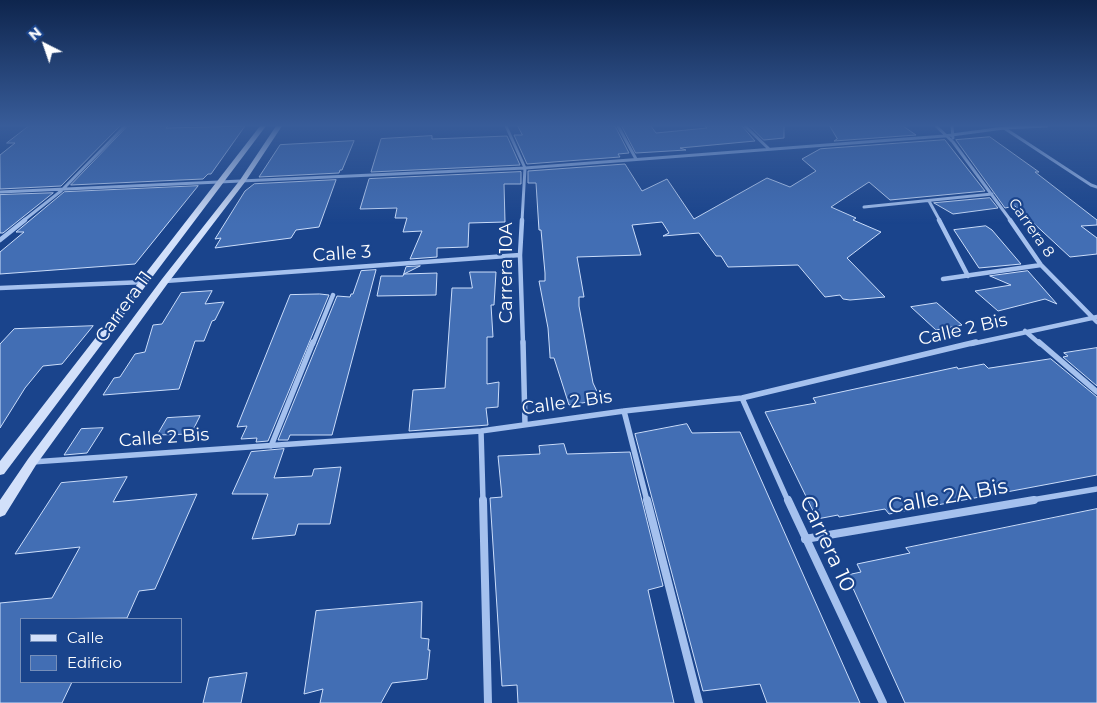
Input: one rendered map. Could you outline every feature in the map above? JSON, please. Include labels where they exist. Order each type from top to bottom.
[{"type":"main road","name":"Carrera 11","points":[[2,465],[146,282],[239,159]]},
{"type":"main road","name":"Carrera 11","points":[[0,511],[32,462],[165,281],[243,181],[258,159]]},
{"type":"street","points":[[0,240],[61,191],[93,159]]},
{"type":"street","name":"Carrera 10A","points":[[521,159],[525,168],[520,255],[525,424]]},
{"type":"street","points":[[0,192],[61,191],[222,181],[525,168],[636,159]]},
{"type":"street","name":"Carrera 8","points":[[966,159],[1041,266],[1095,317],[1097,322]]},
{"type":"street","points":[[1051,159],[1091,185],[1097,186]]},
{"type":"street","points":[[864,207],[992,194]]},
{"type":"street","points":[[928,201],[968,276]]},
{"type":"street","name":"Calle 3","points":[[165,281],[520,255]]},
{"type":"street","points":[[943,279],[1041,266]]},
{"type":"street","points":[[0,288],[146,282]]},
{"type":"street","points":[[271,446],[333,295]]},
{"type":"street","name":"Calle 2 Bis","points":[[32,462],[481,431],[624,411],[742,398],[1024,331],[1095,317]]},
{"type":"street","points":[[1024,331],[1097,392]]},
{"type":"street","name":"Carrera 10","points":[[742,398],[805,539],[882,703]]},
{"type":"street","points":[[624,411],[699,703]]},
{"type":"street","points":[[481,431],[488,703]]},
{"type":"street","name":"Calle 2A Bis","points":[[805,539],[1097,489]]},
{"type":"building","points":[[0,159],[88,159],[61,186],[0,189]]},
{"type":"building","points":[[96,159],[222,159],[211,174],[208,174],[203,179],[71,185]]},
{"type":"building","points":[[271,159],[347,159],[339,173],[259,177]]},
{"type":"building","points":[[375,159],[517,159],[520,165],[371,172]]},
{"type":"building","points":[[525,159],[596,159],[527,164]]},
{"type":"building","points":[[802,159],[960,159],[985,191],[890,200],[869,182],[831,207],[856,218],[853,220],[881,232],[847,258],[885,297],[850,300],[843,299],[840,295],[825,297],[798,265],[728,267],[721,256],[716,256],[699,233],[663,236],[669,233],[662,222],[632,225],[641,255],[577,257],[584,297],[579,297],[579,306],[593,383],[601,400],[569,405],[554,358],[550,358],[548,328],[539,281],[545,281],[545,273],[541,230],[539,230],[536,183],[528,183],[528,171],[625,164],[642,191],[667,179],[694,219],[767,178],[790,187],[816,171]]},
{"type":"building","points":[[970,159],[1021,159],[1039,172],[1035,172],[1097,220],[1097,225],[1081,226],[1097,238],[1097,254],[1070,257],[1015,206],[1005,208]]},
{"type":"building","points":[[521,172],[521,184],[504,184],[505,222],[469,223],[468,247],[437,248],[437,257],[410,259],[422,231],[403,232],[407,218],[395,218],[397,208],[360,209],[369,179]]},
{"type":"building","points":[[336,180],[319,227],[296,230],[291,238],[215,248],[221,238],[215,239],[245,191],[254,184]]},
{"type":"building","points":[[198,186],[135,264],[0,274],[0,252],[24,232],[16,232],[64,192]]},
{"type":"building","points":[[53,193],[3,233],[0,233],[0,195]]},
{"type":"building","points":[[990,198],[998,208],[953,214],[934,203]]},
{"type":"building","points":[[986,226],[992,230],[1021,264],[979,268],[954,230]]},
{"type":"building","points":[[420,266],[404,274],[437,273],[436,295],[377,296],[381,276],[403,276],[406,267]]},
{"type":"building","points":[[376,270],[332,435],[290,435],[288,440],[278,440],[337,296],[350,297],[353,294],[361,271]]},
{"type":"building","points":[[1028,271],[1057,304],[1045,299],[998,311],[975,291],[1011,285],[990,276]]},
{"type":"building","points":[[470,272],[496,272],[494,305],[491,305],[493,337],[487,337],[487,384],[499,382],[498,407],[486,408],[488,425],[409,431],[413,390],[445,388],[452,288],[472,288]]},
{"type":"building","points":[[212,291],[205,304],[224,302],[215,320],[212,321],[204,341],[195,341],[179,389],[103,395],[114,378],[120,377],[135,354],[145,352],[153,325],[162,324],[181,293]]},
{"type":"building","points":[[290,295],[329,295],[268,441],[256,442],[257,438],[241,439],[247,426],[237,427]]},
{"type":"building","points":[[937,303],[962,325],[936,330],[911,307]]},
{"type":"building","points":[[93,326],[62,364],[43,366],[25,388],[0,428],[0,344],[14,329]]},
{"type":"building","points":[[1097,348],[1097,386],[1063,357],[1068,356],[1064,353]]},
{"type":"building","points":[[1051,359],[1097,397],[1097,475],[889,514],[885,509],[817,519],[765,412],[816,403],[813,398],[957,367],[958,369],[984,364],[988,368]]},
{"type":"building","points":[[200,416],[191,434],[157,435],[167,418]]},
{"type":"building","points":[[687,424],[692,433],[740,432],[860,703],[767,703],[760,684],[703,691],[635,434]]},
{"type":"building","points":[[103,428],[87,453],[64,455],[81,429]]},
{"type":"building","points":[[564,444],[567,454],[630,452],[663,586],[648,590],[674,703],[518,703],[517,685],[502,686],[490,498],[502,497],[498,456],[540,454],[539,446]]},
{"type":"building","points":[[284,449],[274,478],[312,476],[314,469],[341,467],[330,524],[298,524],[295,535],[252,539],[268,494],[232,494],[251,452]]},
{"type":"building","points":[[127,477],[113,502],[197,494],[155,589],[139,591],[127,618],[20,618],[20,683],[72,683],[62,703],[0,703],[0,603],[52,598],[80,547],[15,554],[61,483]]},
{"type":"building","points":[[1097,509],[1097,703],[905,703],[847,575],[861,572],[857,564],[910,553],[906,548]]},
{"type":"building","points":[[422,602],[421,638],[429,639],[428,650],[430,650],[427,679],[392,683],[381,703],[320,703],[323,689],[304,694],[316,611]]},
{"type":"building","points":[[247,673],[241,703],[203,703],[209,678]]}]
